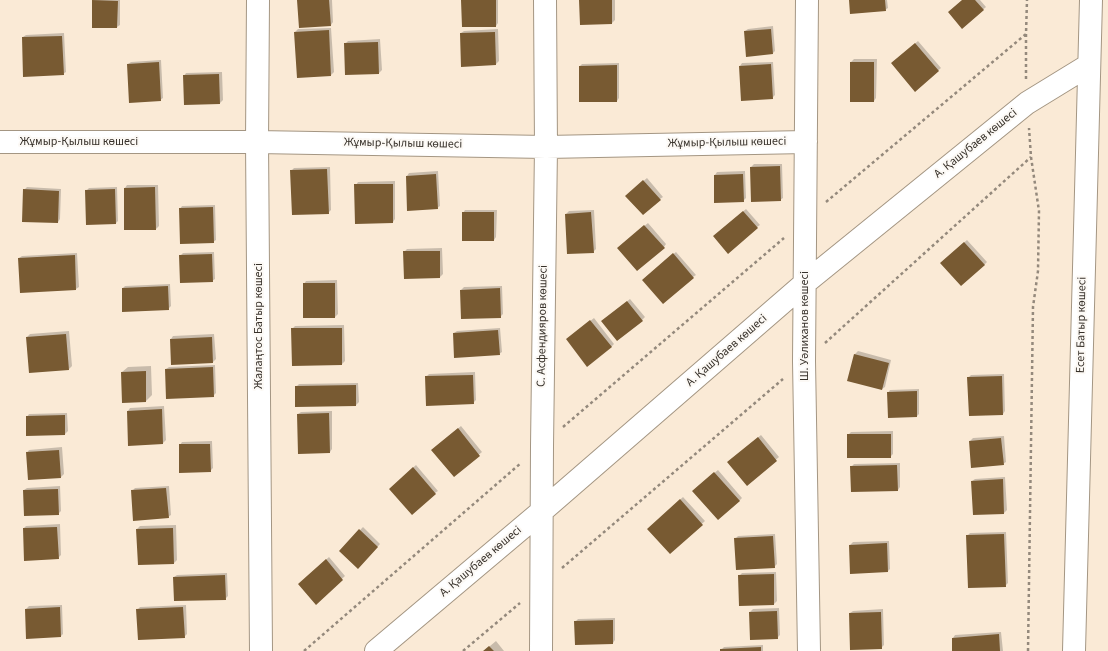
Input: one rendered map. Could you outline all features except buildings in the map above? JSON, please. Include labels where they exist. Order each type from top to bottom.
[{"type":"street","name":"Жалаңтос Батыр көшесі","points":[[258,0],[257,142],[261,651]]},
{"type":"street","name":"С. Асфендияров көшесі","points":[[541,651],[546,147],[545,0]]},
{"type":"street","name":"Ш. Уәлиханов көшесі","points":[[807,0],[804,361],[809,651]]},
{"type":"street","name":"Есет Батыр көшесі","points":[[1074,651],[1091,0]]},
{"type":"street","name":"А. Қашубаев көшесі","points":[[376,651],[542,511],[805,283],[1027,103],[1089,65]]},
{"type":"street","name":"Жұмыр-Қылыш көшесі","points":[[0,142],[257,142],[546,147],[806,142]]},
{"type":"path","points":[[1027,0],[1027,103],[1031,157],[1039,211],[1038,271],[1033,307],[1028,651]]},
{"type":"path","points":[[304,651],[805,219],[1026,34]]},
{"type":"path","points":[[463,651],[804,361],[1031,157]]}]
